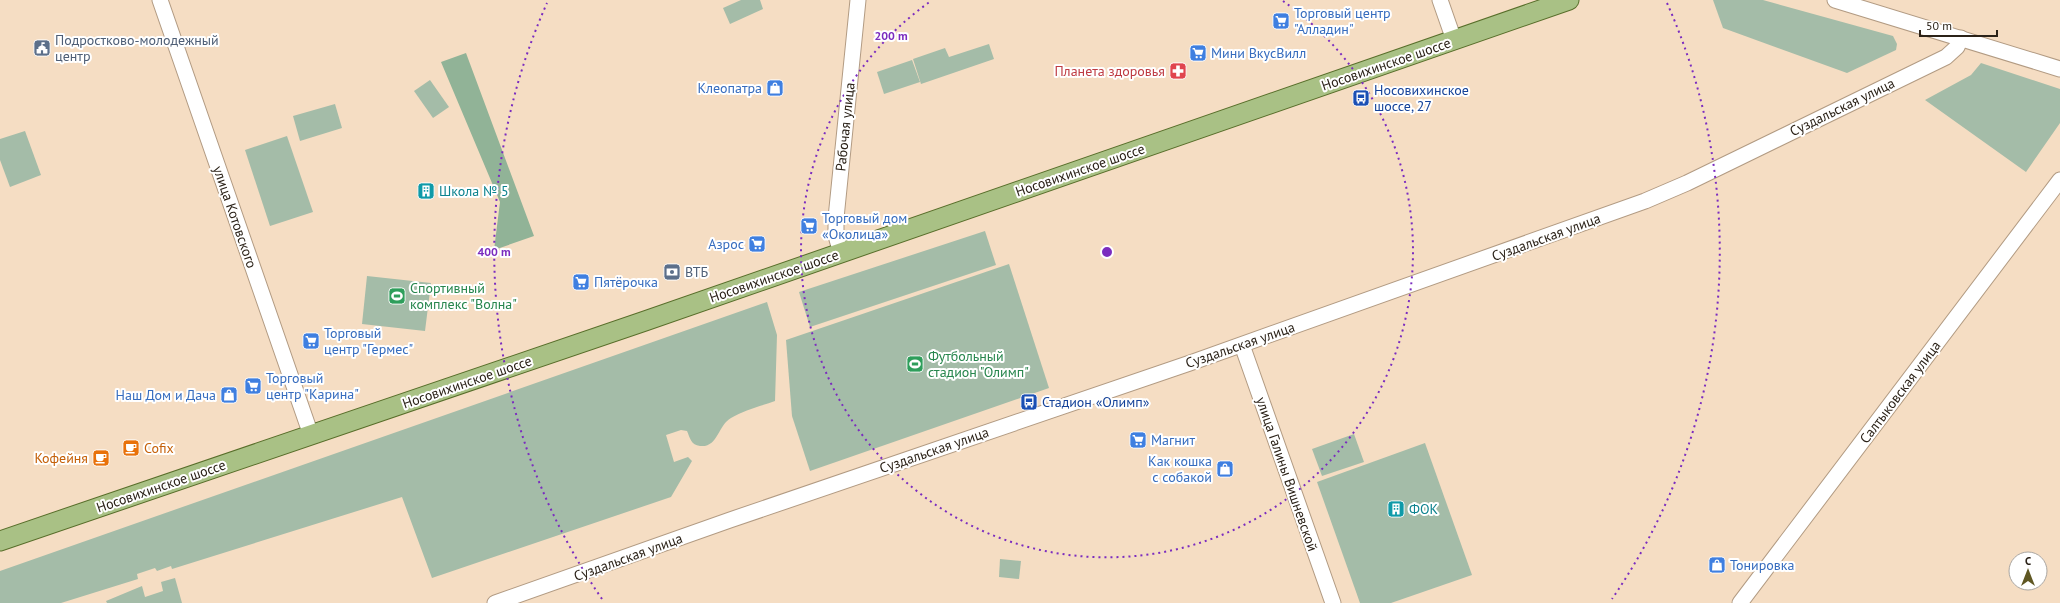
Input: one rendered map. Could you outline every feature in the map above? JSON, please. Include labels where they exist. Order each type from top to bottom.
[{"type":"main road","name":"Носовихинское шоссе","points":[[0,541],[1569,0]]},
{"type":"street","name":"улица Котовского","points":[[160,0],[311,435]]},
{"type":"street","name":"Рабочая улица","points":[[841,252],[836,236],[836,218],[858,0]]},
{"type":"street","points":[[1440,0],[1454,40]]},
{"type":"street","points":[[1835,0],[2060,69]]},
{"type":"street","name":"Суздальская улица","points":[[495,603],[1242,345],[1507,252],[1648,200],[1687,183],[1946,57],[1957,47],[1961,38]]},
{"type":"street","name":"Салтыковская улица","points":[[1740,603],[2060,180]]},
{"type":"street","name":"улица Галины Вишневской","points":[[1242,345],[1333,603]]},
{"type":"green space","points":[[741,0],[760,0],[763,9],[730,24],[723,8]]},
{"type":"green space","points":[[1713,0],[1763,0],[1893,36],[1897,44],[1896,50],[1847,73],[1723,28]]},
{"type":"green space","points":[[989,44],[994,59],[921,84],[913,59],[945,48],[949,57]]},
{"type":"green space","points":[[466,53],[534,236],[494,250],[500,202],[441,62]]},
{"type":"green space","points":[[912,60],[920,82],[884,94],[877,72]]},
{"type":"green space","points":[[1981,63],[2060,89],[2060,123],[2026,172],[1925,100],[1971,75]]},
{"type":"green space","points":[[430,80],[449,107],[433,118],[414,91]]},
{"type":"green space","points":[[335,104],[342,128],[300,141],[293,116]]},
{"type":"green space","points":[[25,131],[41,175],[10,187],[0,160],[0,139]]},
{"type":"green space","points":[[287,136],[313,212],[270,226],[245,150]]},
{"type":"green space","points":[[985,231],[996,265],[810,327],[799,292]]},
{"type":"green space","name":"Футбольный стадион \"Олимп\"","points":[[1009,264],[1049,388],[810,471],[792,416],[786,340]]},
{"type":"green space","name":"Спортивный комплекс \"Волна\"","points":[[367,276],[431,283],[425,331],[362,324]]},
{"type":"green space","points":[[767,302],[777,335],[775,401],[747,410],[731,418],[723,426],[714,440],[706,446],[697,445],[691,441],[687,431],[681,430],[666,435],[674,462],[688,457],[692,461],[671,497],[432,578],[402,497],[172,569],[171,566],[157,571],[155,568],[137,574],[138,579],[61,603],[0,603],[0,571]]},
{"type":"green space","points":[[1354,434],[1364,462],[1322,476],[1312,449]]},
{"type":"green space","points":[[1425,443],[1472,575],[1391,603],[1360,603],[1317,482]]},
{"type":"green space","points":[[1000,559],[1021,561],[1019,579],[999,577]]},
{"type":"green space","points":[[175,578],[182,603],[107,603],[106,601],[142,586],[145,597],[163,591],[161,582]]},
{"type":"place","name":"Торговый центр \"Алладин\"","points":[[1281,21]]},
{"type":"place","name":"Подростково-молодежный центр","points":[[42,48]]},
{"type":"place","name":"Мини ВкусВилл","points":[[1198,53]]},
{"type":"place","name":"Планета здоровья","points":[[1178,71]]},
{"type":"place","name":"Клеопатра","points":[[775,88]]},
{"type":"place","name":"Носовихинское шоссе, 27","points":[[1361,98]]},
{"type":"place","name":"Школа № 5","points":[[426,191]]},
{"type":"place","name":"Торговый дом «Околица»","points":[[809,226]]},
{"type":"place","name":"Азрос","points":[[757,244]]},
{"type":"place","name":"ВТБ","points":[[672,272]]},
{"type":"place","name":"Пятёрочка","points":[[581,282]]},
{"type":"place","name":"Спортивный комплекс \"Волна\"","points":[[397,296]]},
{"type":"place","name":"Торговый центр \"Гермес\"","points":[[311,341]]},
{"type":"place","name":"Футбольный стадион \"Олимп\"","points":[[915,364]]},
{"type":"place","name":"Торговый центр \"Карина\"","points":[[253,386]]},
{"type":"place","name":"Наш Дом и Дача","points":[[229,395]]},
{"type":"place","name":"Стадион «Олимп»","points":[[1029,402]]},
{"type":"place","name":"Магнит","points":[[1138,440]]},
{"type":"place","name":"Cofix","points":[[131,448]]},
{"type":"place","name":"Кофейня","points":[[101,458]]},
{"type":"place","name":"Как кошка с собакой","points":[[1225,469]]},
{"type":"place","name":"ФОК","points":[[1396,509]]},
{"type":"place","name":"Тонировка","points":[[1717,565]]}]
